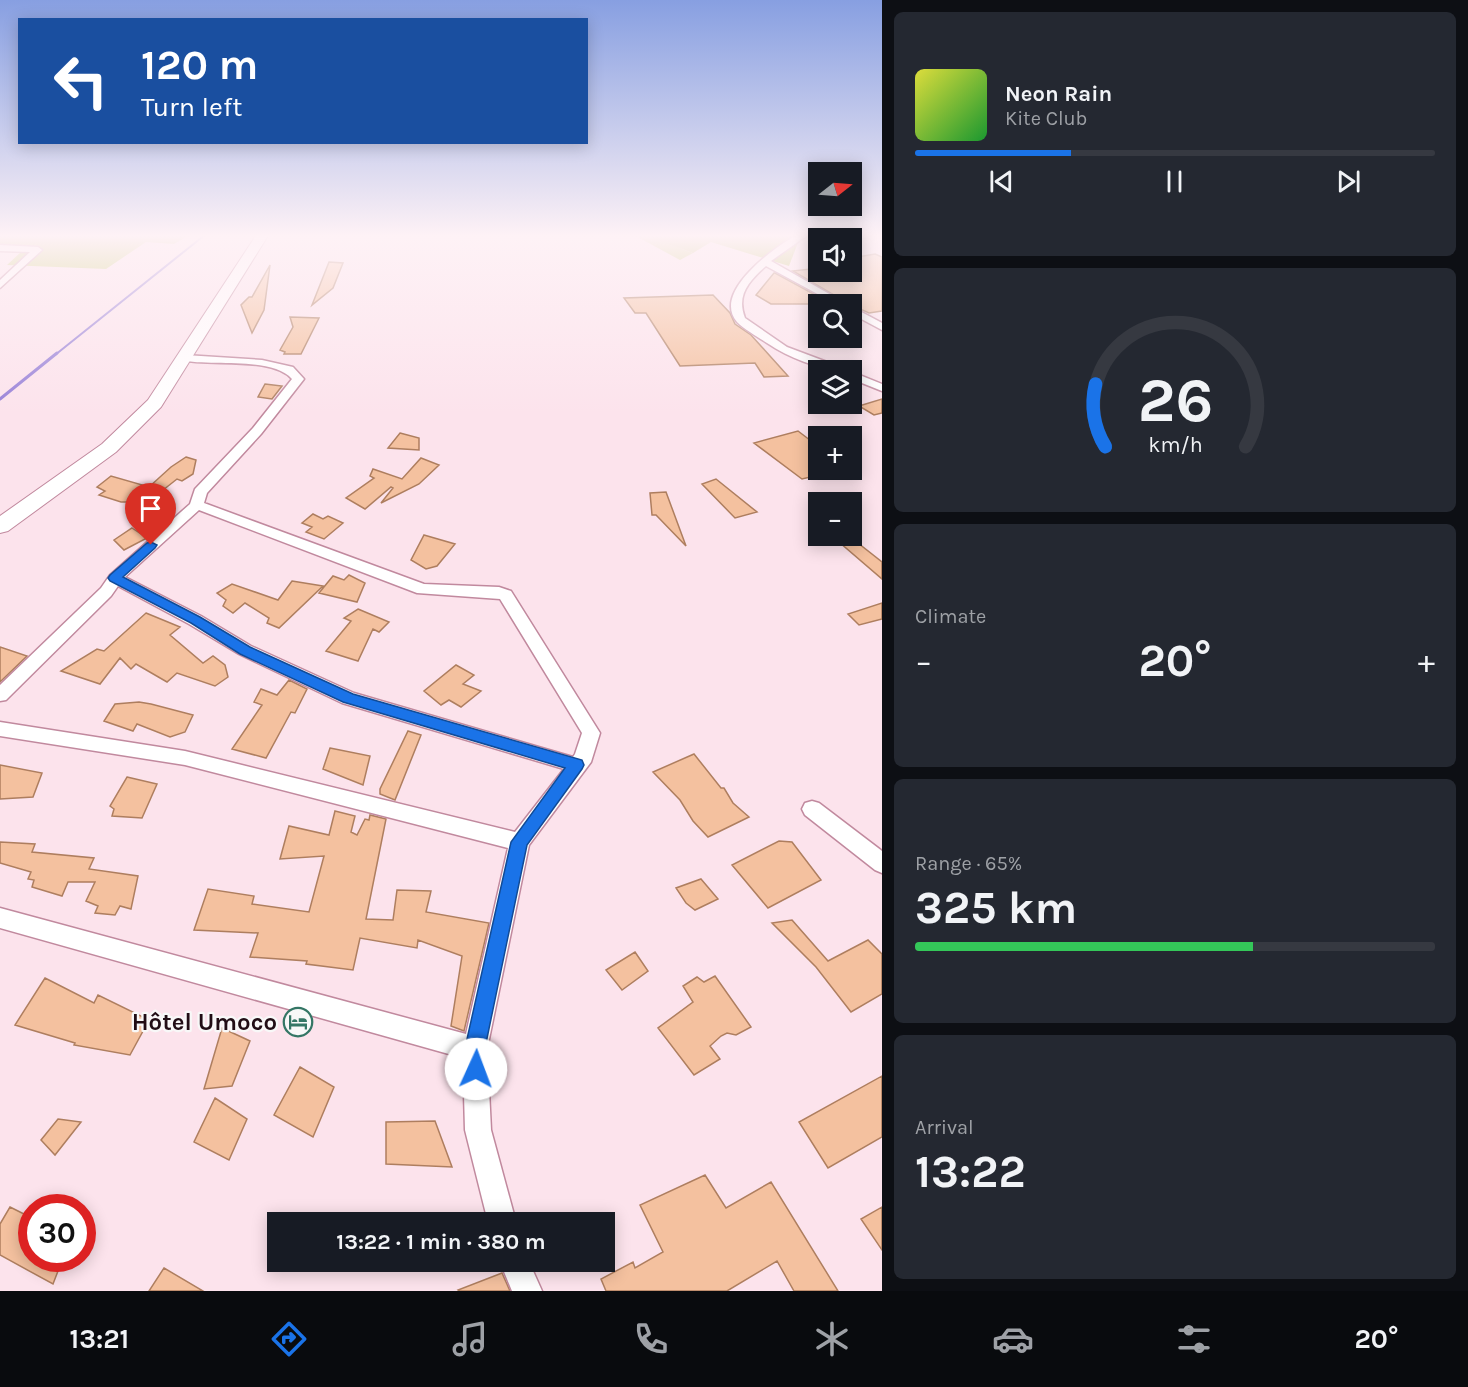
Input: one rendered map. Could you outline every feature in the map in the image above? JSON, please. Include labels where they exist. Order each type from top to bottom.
[{"type":"main road","points":[[0,526],[109,448],[155,404],[225,294]]},
{"type":"street","points":[[738,294],[736,299],[741,320],[783,349],[812,360]]},
{"type":"street","points":[[862,316],[882,327]]},
{"type":"street","points":[[0,695],[106,592],[115,578],[197,505],[200,492],[257,430],[298,379],[289,369],[262,363],[184,358]]},
{"type":"street","points":[[862,379],[882,388]]},
{"type":"street","points":[[197,505],[422,589],[487,591],[506,595],[591,733],[584,757],[519,842],[475,1048],[478,1130],[499,1212]]},
{"type":"street","points":[[115,578],[195,620],[245,650],[348,698],[576,765]]},
{"type":"street","points":[[0,729],[185,758],[519,842]]},
{"type":"street","points":[[812,808],[882,864]]},
{"type":"street","points":[[0,918],[475,1048]]},
{"type":"street","points":[[518,1272],[527,1291]]},
{"type":"building","points":[[254,294],[266,294],[264,310],[252,333],[241,305]]},
{"type":"building","points":[[316,294],[325,294],[312,305]]},
{"type":"building","points":[[808,294],[808,304],[771,304],[756,295]]},
{"type":"building","points":[[862,294],[882,294],[882,311],[869,313],[862,310]]},
{"type":"building","points":[[713,295],[730,313],[735,324],[751,335],[788,376],[764,377],[755,363],[680,366],[646,313],[635,313],[624,298]]},
{"type":"building","points":[[290,317],[319,318],[301,354],[284,354],[285,352],[280,350],[293,327]]},
{"type":"building","points":[[265,384],[282,386],[272,399],[258,397]]},
{"type":"building","points":[[882,399],[882,413],[874,415],[862,408],[862,405]]},
{"type":"building","points":[[798,431],[808,439],[808,478],[802,479],[754,443]]},
{"type":"building","points":[[400,433],[419,438],[419,450],[388,448]]},
{"type":"building","points":[[186,457],[196,460],[193,474],[182,481],[177,479],[139,509],[133,502],[121,502],[99,495],[105,491],[97,487],[111,476],[149,487]]},
{"type":"building","points":[[421,458],[439,465],[419,484],[381,503],[393,488],[391,487],[365,509],[346,498],[374,478],[370,476],[373,469],[402,479]]},
{"type":"building","points":[[716,479],[757,512],[735,518],[702,484]]},
{"type":"building","points":[[666,492],[686,546],[656,515],[652,515],[650,493]]},
{"type":"building","points":[[313,514],[323,519],[328,516],[343,523],[324,539],[306,532],[312,527],[302,523]]},
{"type":"building","points":[[132,528],[147,538],[124,550],[114,540]]},
{"type":"building","points":[[424,535],[455,544],[437,566],[426,569],[411,560]]},
{"type":"building","points":[[844,546],[862,546],[882,562],[882,579]]},
{"type":"building","points":[[349,575],[365,583],[357,602],[319,593],[333,576],[344,580]]},
{"type":"building","points":[[292,581],[323,586],[279,628],[267,623],[269,618],[245,603],[233,613],[223,606],[226,600],[217,593],[232,584],[278,600]]},
{"type":"building","points":[[882,603],[882,619],[859,625],[848,614]]},
{"type":"building","points":[[358,609],[389,622],[379,632],[373,629],[358,661],[326,651],[351,621],[344,618]]},
{"type":"building","points":[[146,613],[180,627],[170,635],[203,663],[213,656],[225,665],[228,677],[215,686],[177,673],[167,682],[136,664],[131,669],[120,658],[100,684],[61,671],[97,649],[104,651]]},
{"type":"building","points":[[0,647],[27,656],[0,682]]},
{"type":"building","points":[[456,665],[474,675],[463,684],[481,691],[461,707],[449,700],[441,705],[424,691]]},
{"type":"building","points":[[289,680],[307,689],[295,713],[291,712],[266,758],[232,749],[262,705],[254,702],[261,689],[277,695]]},
{"type":"building","points":[[139,702],[193,715],[185,732],[170,737],[137,724],[133,731],[104,721],[115,704]]},
{"type":"building","points":[[408,731],[421,735],[395,800],[380,794],[380,789]]},
{"type":"building","points":[[330,748],[370,756],[363,785],[323,769]]},
{"type":"building","points":[[694,754],[721,788],[724,788],[733,803],[749,817],[708,837],[693,821],[680,800],[653,772]]},
{"type":"building","points":[[0,765],[42,773],[33,797],[0,799]]},
{"type":"building","points":[[127,777],[157,784],[142,818],[112,816],[114,809],[110,806]]},
{"type":"building","points":[[335,811],[355,816],[351,832],[357,835],[365,819],[369,820],[370,815],[386,819],[366,919],[393,920],[397,890],[431,891],[426,912],[489,923],[464,1031],[451,1026],[462,956],[418,940],[417,948],[360,938],[353,970],[306,964],[307,961],[250,957],[258,933],[194,930],[208,889],[254,896],[252,904],[309,912],[324,856],[280,859],[289,826],[329,835]]},
{"type":"building","points":[[779,841],[792,842],[821,880],[768,908],[732,865]]},
{"type":"building","points":[[0,842],[35,844],[32,852],[94,858],[89,869],[138,876],[131,909],[120,906],[115,915],[95,913],[98,906],[86,901],[95,882],[68,882],[62,896],[32,887],[34,880],[28,879],[31,872],[0,863]]},
{"type":"building","points":[[701,879],[718,899],[695,910],[686,903],[676,888]]},
{"type":"building","points":[[792,920],[828,961],[868,940],[882,954],[882,994],[851,1012],[816,967],[772,923]]},
{"type":"building","points":[[635,952],[648,971],[622,990],[606,970]]},
{"type":"building","points":[[715,976],[751,1027],[736,1035],[727,1033],[721,1036],[710,1046],[720,1059],[694,1075],[658,1028],[693,1002],[683,986],[697,977],[704,982]]},
{"type":"building","points":[[45,978],[94,1003],[98,995],[149,1020],[130,1055],[74,1045],[75,1043],[15,1025]]},
{"type":"building","points":[[222,1028],[250,1041],[232,1086],[204,1089]]},
{"type":"building","points":[[300,1067],[334,1087],[313,1137],[274,1115]]},
{"type":"building","points":[[882,1076],[882,1137],[828,1168],[799,1122]]},
{"type":"building","points":[[215,1098],[247,1119],[229,1160],[194,1142]]},
{"type":"building","points":[[58,1119],[81,1122],[55,1155],[41,1140]]},
{"type":"building","points":[[435,1121],[452,1167],[386,1164],[386,1122]]},
{"type":"building","points":[[705,1175],[726,1208],[771,1182],[838,1291],[794,1291],[777,1261],[727,1291],[606,1291],[601,1279],[633,1262],[635,1268],[663,1252],[640,1205]]},
{"type":"building","points":[[10,1207],[18,1211],[18,1265],[0,1255],[0,1224]]},
{"type":"building","points":[[882,1207],[882,1250],[861,1219]]},
{"type":"building","points":[[164,1268],[203,1291],[149,1291]]},
{"type":"building","points":[[31,1272],[58,1272],[53,1284]]},
{"type":"building","points":[[502,1273],[510,1291],[458,1290]]},
{"type":"waterway","points":[[55,355],[131,294]]},
{"type":"waterway","points":[[0,399],[57,353]]},
{"type":"place","name":"Hôtel Umoco","points":[[298,1022]]},
{"type":"route","points":[[151,545],[115,578],[195,620],[245,650],[348,698],[576,765],[519,842],[475,1048],[476,1069]]}]
